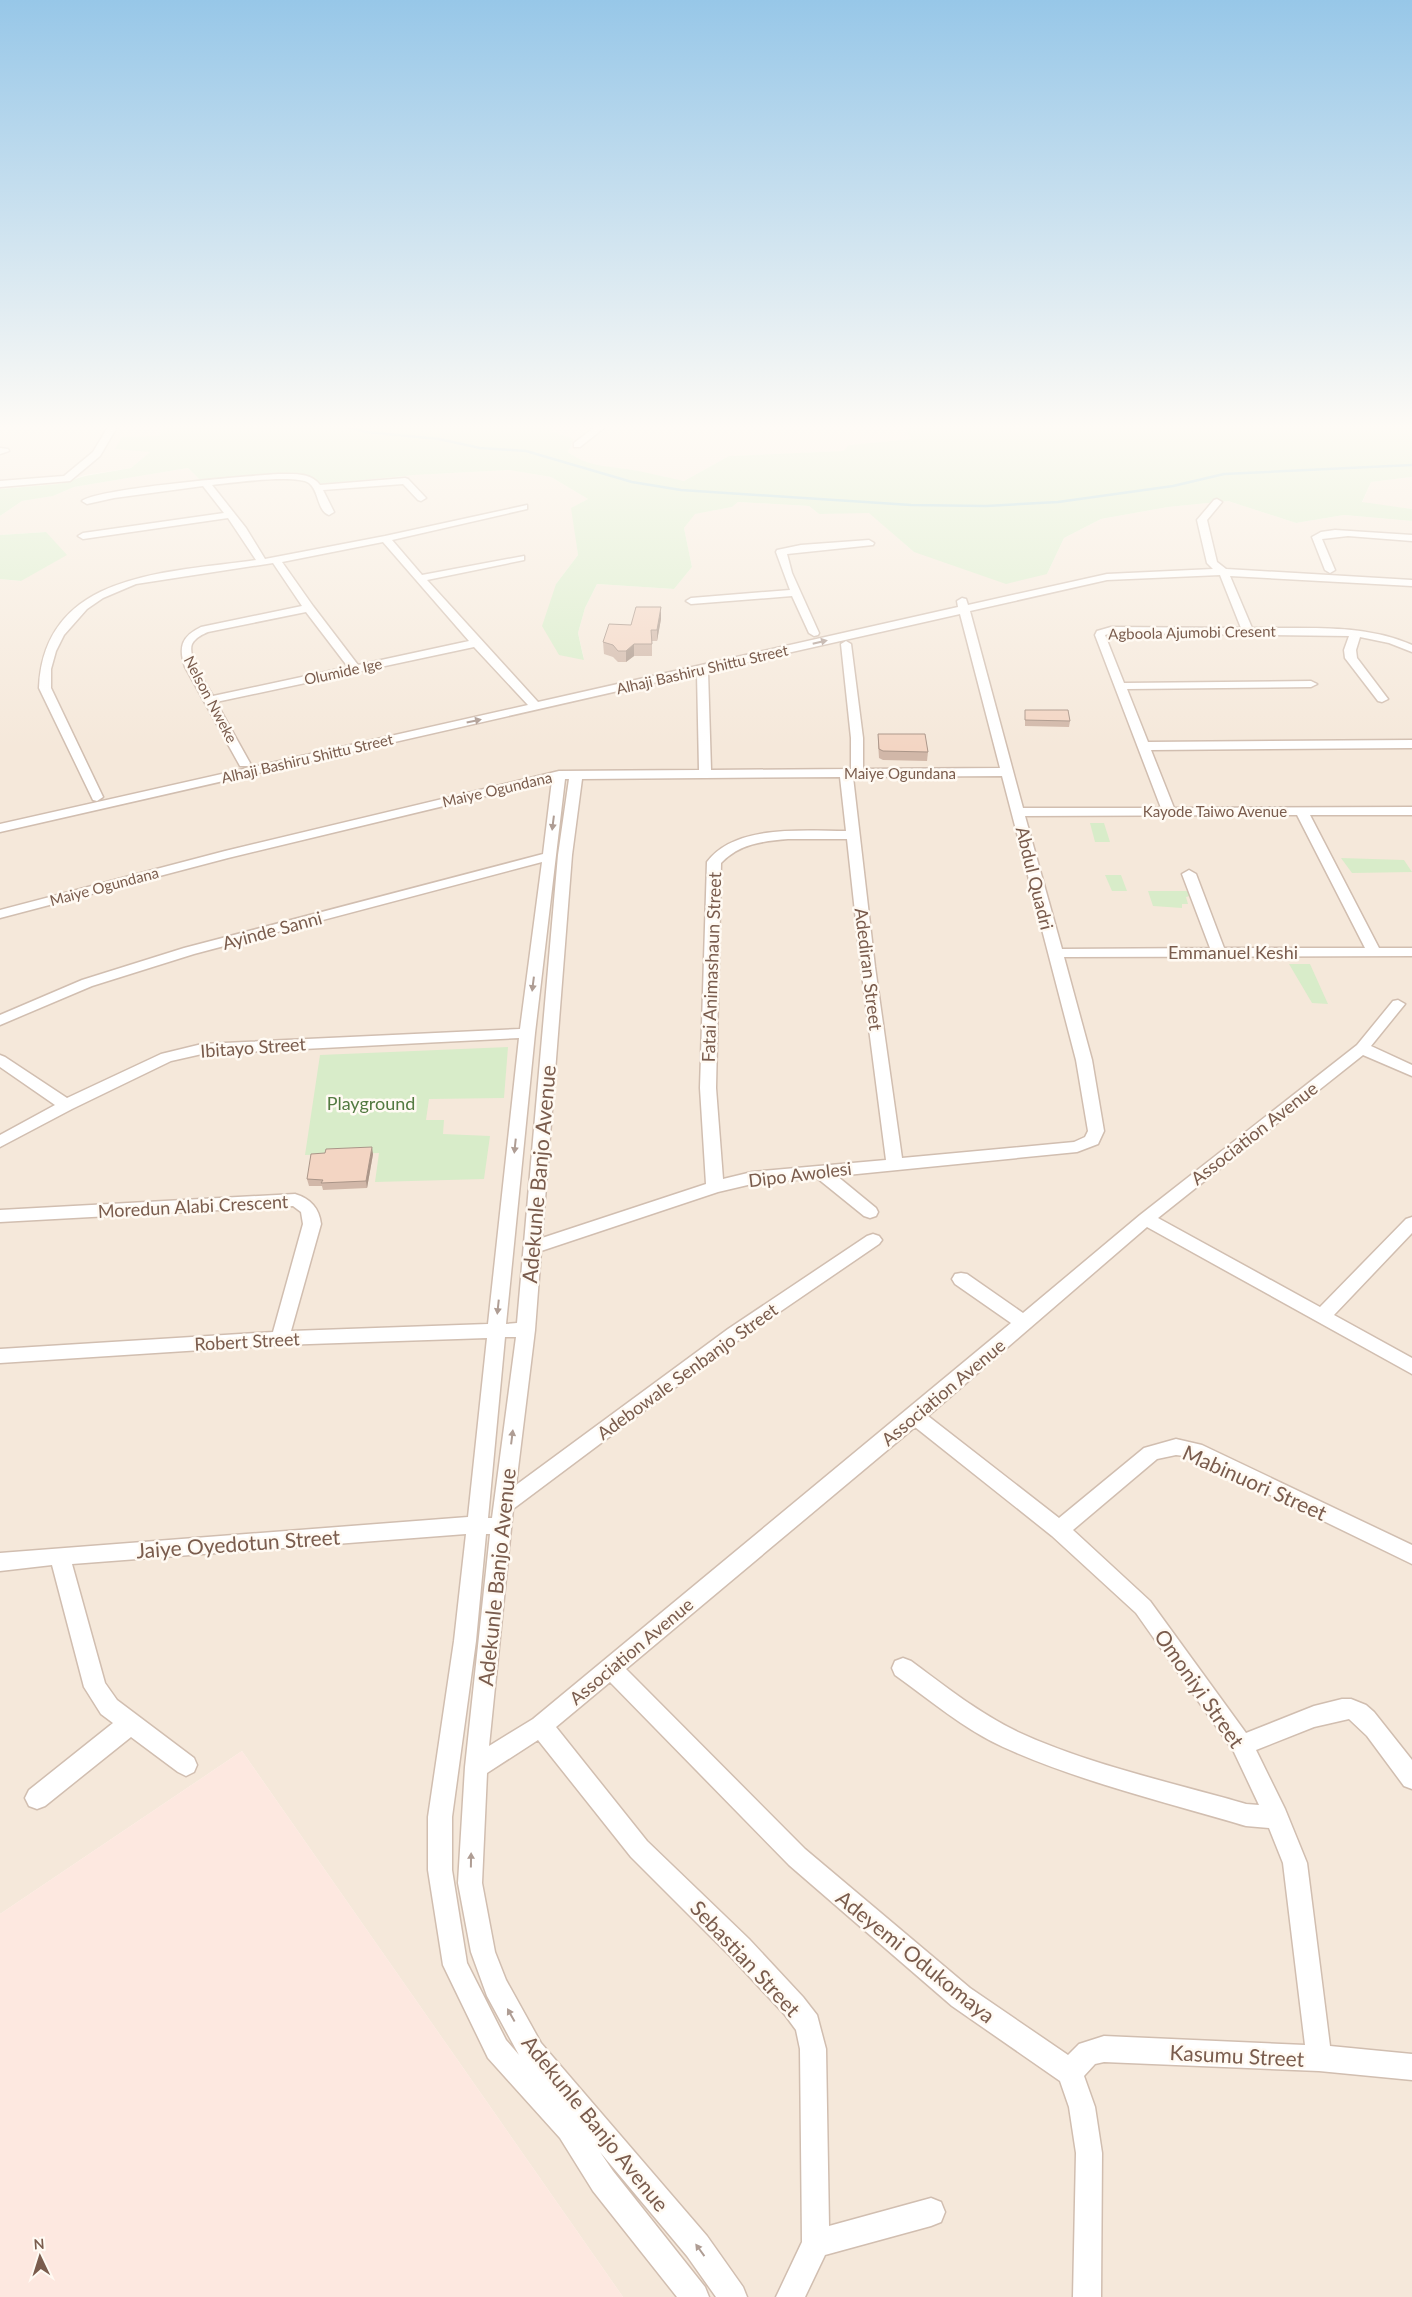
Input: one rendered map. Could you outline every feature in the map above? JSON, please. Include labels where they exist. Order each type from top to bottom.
[{"type":"street","points":[[82,536],[95,534]]},
{"type":"street","points":[[245,534],[262,562]]},
{"type":"street","points":[[97,797],[45,688],[44,670],[51,647],[66,624],[82,608],[116,586],[164,575],[276,560],[406,534]]},
{"type":"street","points":[[1205,534],[1212,563],[1224,574],[1248,631]]},
{"type":"street","points":[[1327,534],[1317,537],[1317,541],[1330,570]]},
{"type":"street","points":[[1355,534],[1412,538]]},
{"type":"street","points":[[385,539],[531,703]]},
{"type":"street","points":[[814,633],[796,593],[781,552],[801,548],[869,543]]},
{"type":"street","points":[[420,578],[520,558]]},
{"type":"street","points":[[276,560],[308,608],[355,668]]},
{"type":"street","name":"Alhaji Bashiru Shittu Street","points":[[0,820],[244,763],[702,669],[964,605],[1118,570],[1215,566],[1330,570],[1412,576]]},
{"type":"street","name":"Alhaji Bashiru Shittu Street","points":[[0,828],[531,703],[814,633],[1107,577],[1224,574],[1336,577],[1412,583]]},
{"type":"street","points":[[691,601],[796,593]]},
{"type":"street","name":"Abdul Quadri","points":[[964,605],[1019,812],[1054,954],[1084,1060],[1096,1131],[1092,1140],[1077,1147]]},
{"type":"street","name":"Nelson Nweke","points":[[244,763],[185,652],[186,645],[194,634],[218,625],[308,608]]},
{"type":"street","name":"Agboola Ajumobi Cresent","points":[[1169,811],[1100,636],[1104,630],[1356,633],[1392,640],[1412,649]]},
{"type":"street","points":[[1356,633],[1349,654],[1382,699]]},
{"type":"street","name":"Olumide Ige","points":[[210,700],[476,643]]},
{"type":"street","name":"Adediran Street","points":[[846,644],[857,738],[852,773],[852,835],[895,1164]]},
{"type":"street","points":[[702,669],[705,774]]},
{"type":"street","points":[[1120,686],[1311,684]]},
{"type":"street","points":[[1144,746],[1412,744]]},
{"type":"street","name":"Maiye Ogundana","points":[[0,914],[225,854],[568,774],[1008,772]]},
{"type":"street","name":"Adekunle Banjo Avenue","points":[[568,774],[549,856],[527,1033],[495,1331],[465,1641],[440,1817],[440,1870],[455,1965],[497,2049],[569,2129],[603,2181],[694,2297]]},
{"type":"street","name":"Adekunle Banjo Avenue","points":[[568,774],[565,856],[526,1330],[503,1505],[476,1768],[472,1814],[470,1883],[483,1952],[496,1987],[532,2052],[697,2246],[733,2297]]},
{"type":"street","points":[[1301,811],[1374,952]]},
{"type":"street","name":"Kayode Taiwo Avenue","points":[[1019,812],[1412,812]]},
{"type":"street","name":"Fatai Animashaun Street","points":[[715,1187],[708,1088],[714,862],[727,850],[770,837],[852,835]]},
{"type":"street","name":"Ayinde Sanni","points":[[0,1020],[87,982],[189,952],[549,856]]},
{"type":"street","points":[[1189,874],[1219,953]]},
{"type":"street","name":"Emmanuel Keshi","points":[[1054,954],[1412,952]]},
{"type":"street","name":"Association Avenue","points":[[476,1768],[541,1726],[916,1416],[1146,1219],[1362,1048],[1398,1004]]},
{"type":"street","name":"Ibitayo Street","points":[[0,1142],[66,1105],[166,1057],[202,1049],[527,1033]]},
{"type":"street","points":[[1362,1048],[1412,1070]]},
{"type":"street","points":[[0,1060],[66,1105]]},
{"type":"street","name":"Dipo Awolesi","points":[[532,1248],[715,1187],[752,1178],[1077,1147]]},
{"type":"street","points":[[820,1171],[870,1212]]},
{"type":"street","name":"Moredun Alabi Crescent","points":[[0,1216],[295,1200],[304,1203],[311,1213],[312,1224],[280,1338]]},
{"type":"street","points":[[1146,1219],[1412,1367]]},
{"type":"street","points":[[1322,1316],[1412,1223]]},
{"type":"street","name":"Adebowale Senbanjo Street","points":[[503,1505],[734,1334],[873,1240]]},
{"type":"street","points":[[961,1279],[1024,1323]]},
{"type":"street","name":"Robert Street","points":[[0,1356],[280,1338],[526,1330]]},
{"type":"street","name":"Omoniyi Street","points":[[916,1416],[1059,1530],[1143,1607],[1242,1745],[1295,1862],[1320,2058]]},
{"type":"street","name":"Mabinuori Street","points":[[1059,1530],[1151,1453],[1176,1446],[1195,1450],[1412,1555]]},
{"type":"street","name":"Jaiye Oyedotun Street","points":[[0,1562],[476,1525],[501,1527]]},
{"type":"street","points":[[60,1556],[95,1687],[109,1706],[186,1765]]},
{"type":"street","name":"Adeyemi Odukomaya","points":[[610,1668],[797,1858],[961,1997],[1070,2072]]},
{"type":"street","points":[[903,1668],[956,1707],[1010,1738],[1106,1775],[1246,1815],[1276,1817]]},
{"type":"street","points":[[1242,1745],[1335,1709],[1352,1709],[1368,1720],[1412,1778]]},
{"type":"street","points":[[37,1798],[131,1723]]},
{"type":"street","name":"Sebastian Street","points":[[541,1726],[640,1848],[740,1948],[808,2024],[813,2049],[816,2244],[790,2297]]},
{"type":"street","name":"Kasumu Street","points":[[1070,2072],[1088,2053],[1104,2049],[1320,2058],[1412,2067]]},
{"type":"street","points":[[1070,2072],[1082,2107],[1089,2153],[1087,2297]]},
{"type":"street","points":[[816,2244],[931,2212]]},
{"type":"shaded area","points":[[45,534],[575,534],[578,555],[556,584],[584,659],[578,633],[585,608],[597,584],[674,589],[692,567],[685,534],[894,534],[914,552],[1047,574],[1064,538],[1071,534],[1412,534],[1412,2297],[623,2297],[242,1751],[0,1914],[0,579],[21,581]]},
{"type":"shaded area","points":[[242,1751],[623,2297],[0,2297],[0,1914]]},
{"type":"green space","points":[[48,534],[67,555],[21,581],[0,579],[0,535]]},
{"type":"green space","points":[[575,534],[685,534],[692,567],[674,589],[597,584],[585,608],[578,633],[584,660],[559,655],[542,626],[556,584],[578,555]]},
{"type":"green space","points":[[893,534],[1071,534],[1064,538],[1047,574],[1006,584],[914,552]]},
{"type":"green space","points":[[1090,823],[1104,823],[1110,842],[1095,842]]},
{"type":"green space","points":[[1341,858],[1404,860],[1412,872],[1352,873]]},
{"type":"green space","points":[[1105,875],[1121,875],[1127,891],[1112,891]]},
{"type":"green space","points":[[1148,891],[1190,891],[1190,896],[1186,897],[1188,904],[1182,904],[1182,908],[1153,906]]},
{"type":"green space","points":[[1289,964],[1310,964],[1328,1004],[1312,1003]]},
{"type":"green space","name":"Playground","points":[[508,1047],[504,1098],[429,1099],[426,1120],[444,1120],[443,1134],[490,1136],[484,1179],[375,1182],[379,1153],[305,1155],[320,1055]]},
{"type":"building","points":[[636,607],[661,607],[657,630],[651,630],[652,644],[634,644],[626,651],[618,651],[613,645],[603,642],[609,624],[631,625]]},
{"type":"building","points":[[1025,710],[1068,710],[1070,721],[1025,720]]},
{"type":"building","points":[[878,734],[925,734],[928,752],[883,751],[879,749]]},
{"type":"building","points":[[372,1147],[366,1181],[321,1183],[323,1180],[307,1179],[311,1154],[325,1153],[326,1149]]}]
